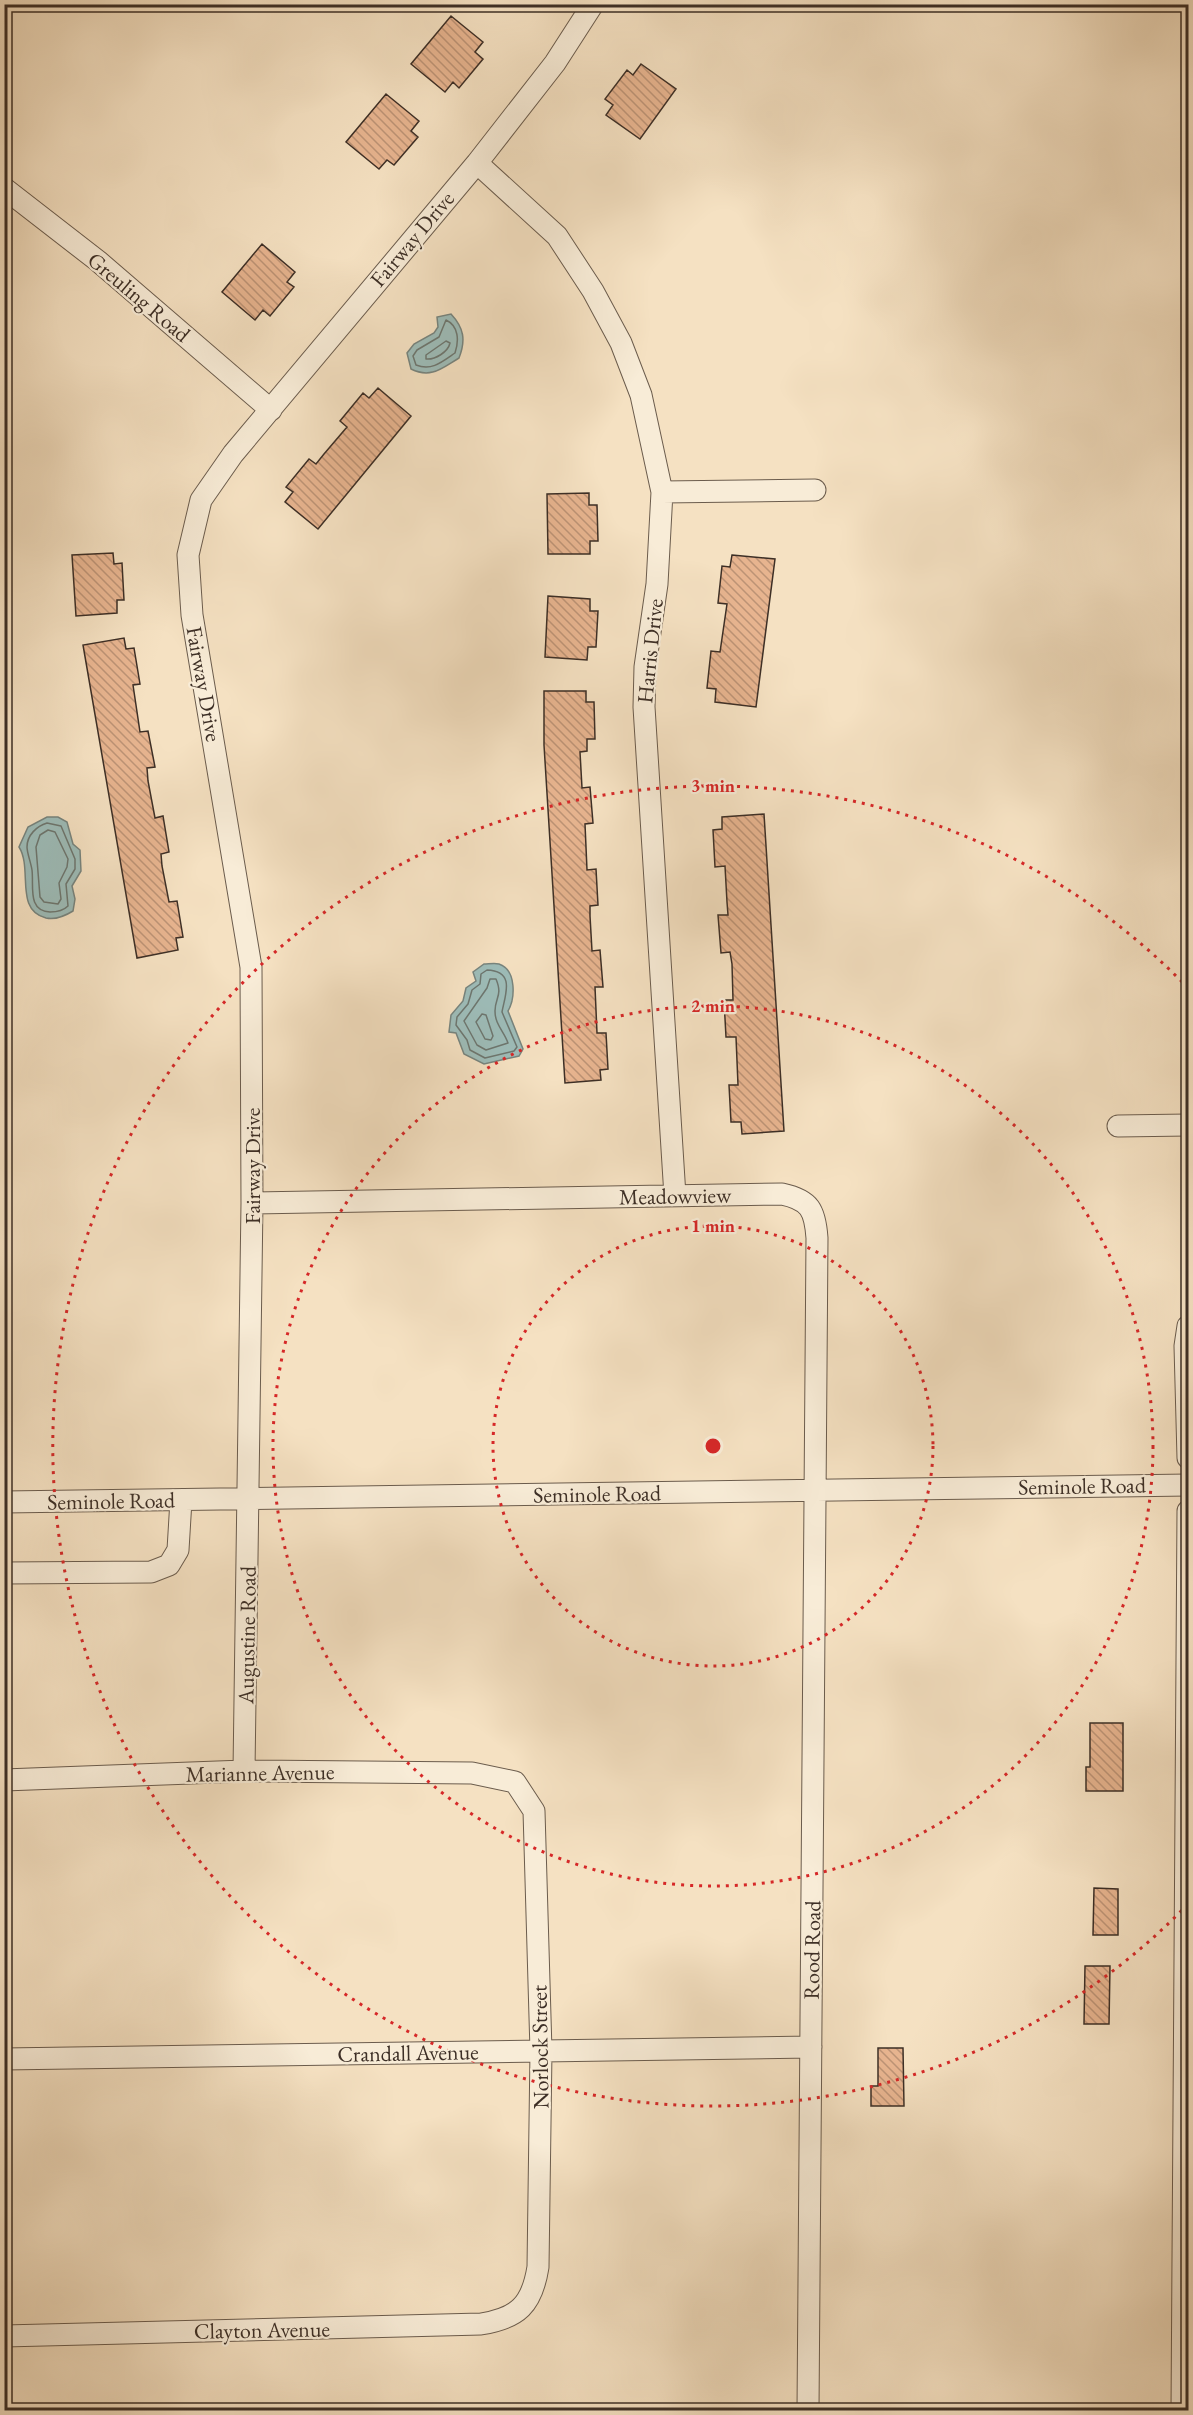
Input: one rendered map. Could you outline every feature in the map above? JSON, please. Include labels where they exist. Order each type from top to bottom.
[{"type":"street","name":"Fairway Drive","points":[[249,1499],[252,1203],[251,968],[192,615],[188,555],[201,500],[233,454],[477,163],[555,63],[593,4]]},
{"type":"street","name":"Harris Drive","points":[[477,163],[557,236],[593,291],[621,343],[641,395],[662,492],[657,584],[645,667],[644,706],[675,1196]]},
{"type":"street","name":"Greuling Road","points":[[4,188],[98,261],[271,410]]},
{"type":"street","points":[[662,492],[815,490]]},
{"type":"street","points":[[1118,1126],[1188,1125]]},
{"type":"street","name":"Meadowview","points":[[252,1203],[782,1194],[804,1201],[811,1209],[816,1221],[817,1238],[816,1490]]},
{"type":"street","points":[[1188,1326],[1188,1458]]},
{"type":"street","name":"Seminole Road","points":[[4,1502],[1188,1485]]},
{"type":"street","name":"Rood Road","points":[[808,2410],[816,1490]]},
{"type":"street","name":"Augustine Road","points":[[244,1771],[249,1499]]},
{"type":"street","points":[[4,1573],[151,1572],[169,1565],[178,1550],[181,1500]]},
{"type":"street","points":[[1182,2410],[1188,1511]]},
{"type":"street","name":"Marianne Avenue","points":[[4,1780],[244,1771],[472,1773],[515,1782]]},
{"type":"street","name":"Norlock Street","points":[[515,1782],[534,1811],[542,2050],[538,2267],[529,2298],[517,2312]]},
{"type":"street","name":"Crandall Avenue","points":[[4,2059],[811,2047]]},
{"type":"street","name":"Clayton Avenue","points":[[4,2336],[481,2324],[501,2321],[517,2312]]},
{"type":"water","points":[[451,314],[459,324],[463,335],[463,346],[459,358],[442,369],[430,373],[411,369],[407,353],[414,344],[434,333],[438,327],[437,317]]},
{"type":"water","points":[[47,817],[58,817],[67,822],[73,844],[80,850],[81,871],[72,886],[75,899],[73,911],[53,918],[36,914],[30,907],[27,898],[25,866],[19,847],[28,827]]},
{"type":"water","points":[[484,964],[499,964],[505,967],[512,978],[513,992],[508,1011],[523,1049],[519,1056],[484,1064],[464,1054],[456,1033],[449,1032],[451,1015],[463,1001],[466,988],[476,981],[473,972]]},
{"type":"building","points":[[451,16],[483,42],[475,52],[483,59],[459,88],[453,82],[445,92],[411,64]]},
{"type":"building","points":[[641,64],[676,89],[640,139],[606,115],[613,105],[605,99],[627,70],[633,75]]},
{"type":"building","points":[[386,94],[419,121],[411,131],[418,137],[394,165],[387,160],[379,169],[346,142]]},
{"type":"building","points":[[262,244],[295,272],[287,282],[294,287],[270,316],[263,310],[255,320],[222,292]]},
{"type":"building","points":[[378,388],[411,416],[318,529],[285,502],[293,492],[286,487],[309,459],[316,464],[347,427],[340,421],[363,393],[369,398]]},
{"type":"building","points":[[589,493],[589,505],[597,505],[598,541],[590,541],[590,554],[548,554],[547,494]]},
{"type":"building","points":[[113,553],[114,564],[122,563],[124,600],[117,600],[117,613],[76,616],[72,555]]},
{"type":"building","points":[[732,555],[775,559],[756,707],[715,702],[716,689],[707,688],[711,651],[720,652],[727,604],[718,603],[722,566],[730,567]]},
{"type":"building","points":[[548,596],[590,599],[590,611],[598,611],[596,647],[588,647],[587,660],[545,657]]},
{"type":"building","points":[[124,638],[126,649],[134,648],[140,684],[133,685],[140,732],[148,731],[155,767],[147,768],[148,781],[155,818],[163,816],[169,852],[161,854],[162,866],[169,902],[177,901],[183,937],[176,938],[178,950],[137,958],[83,645]]},
{"type":"building","points":[[544,691],[586,691],[586,702],[594,702],[595,739],[587,739],[587,751],[580,752],[582,788],[590,787],[593,823],[585,824],[587,870],[596,869],[598,905],[590,906],[592,951],[600,950],[603,987],[595,987],[597,1033],[606,1033],[608,1069],[600,1070],[601,1080],[565,1083],[544,745]]},
{"type":"building","points":[[764,814],[784,1131],[742,1134],[741,1122],[731,1122],[729,1085],[738,1085],[736,1037],[726,1037],[724,1000],[733,1000],[732,964],[730,952],[721,953],[718,915],[728,915],[725,866],[715,867],[713,830],[722,829],[722,817]]},
{"type":"building","points":[[1090,1723],[1123,1723],[1123,1791],[1086,1791],[1086,1767],[1090,1767]]},
{"type":"building","points":[[1094,1888],[1118,1889],[1118,1935],[1093,1935]]},
{"type":"building","points":[[1085,1966],[1110,1966],[1109,2024],[1084,2024]]},
{"type":"building","points":[[878,2048],[903,2048],[904,2106],[871,2106],[871,2086],[878,2086]]}]
